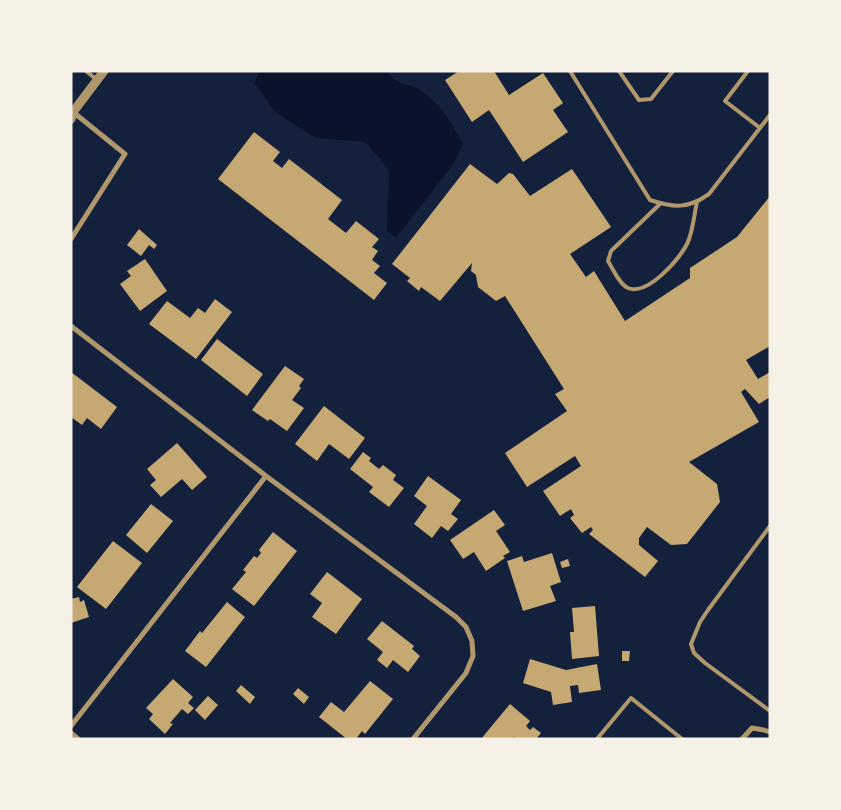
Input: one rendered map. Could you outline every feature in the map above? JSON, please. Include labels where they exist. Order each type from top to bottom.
[{"type":"street","points":[[71,240],[125,154],[72,114],[104,71]]},
{"type":"street","points":[[71,326],[266,476],[456,617],[466,627],[472,641],[473,656],[466,673],[413,739]]},
{"type":"street","points":[[71,726],[266,476]]},
{"type":"street","points":[[742,739],[752,728],[770,732]]},
{"type":"street","points":[[71,733],[78,739]]},
{"type":"lane","points":[[86,71],[97,80]]},
{"type":"lane","points":[[570,71],[650,200],[672,206],[684,206],[698,202],[709,194],[770,115]]},
{"type":"lane","points":[[619,71],[639,100],[651,99],[673,71]]},
{"type":"lane","points":[[748,71],[725,101],[760,128]]},
{"type":"lane","points":[[661,203],[611,251],[608,260],[622,284],[629,289],[638,290],[649,285],[663,274],[675,260],[688,243],[698,202]]},
{"type":"lane","points":[[770,526],[708,610],[700,622],[691,644],[694,653],[705,663],[770,711]]},
{"type":"lane","points":[[605,739],[599,737],[631,698],[682,739]]},
{"type":"water","points":[[260,71],[387,71],[400,83],[418,89],[430,98],[451,122],[463,144],[452,166],[396,238],[387,231],[389,170],[365,142],[316,138],[275,112],[254,83]]},
{"type":"building","points":[[459,71],[494,71],[509,95],[543,73],[563,103],[553,110],[568,132],[523,162],[489,110],[472,122],[445,80]]},
{"type":"building","points":[[254,132],[280,152],[273,161],[282,168],[289,159],[342,200],[328,219],[346,233],[356,221],[379,239],[372,247],[378,251],[372,260],[380,266],[374,273],[387,283],[374,300],[218,179]]},
{"type":"building","points":[[470,164],[497,184],[509,173],[513,174],[530,196],[572,169],[611,227],[570,254],[586,277],[594,271],[625,321],[690,278],[690,268],[737,237],[770,196],[770,346],[746,360],[758,379],[770,372],[770,397],[759,404],[745,389],[741,392],[759,422],[689,462],[717,484],[720,502],[687,544],[671,545],[647,527],[639,538],[639,545],[658,561],[645,577],[589,534],[593,530],[591,527],[582,533],[570,518],[574,515],[571,509],[560,516],[543,491],[581,466],[575,456],[527,487],[505,453],[567,411],[555,394],[564,389],[505,296],[496,301],[478,287],[476,275],[471,271],[472,263],[440,301],[421,287],[419,291],[407,281],[410,278],[392,264]]},
{"type":"building","points":[[139,229],[157,245],[154,249],[149,245],[141,256],[127,245]]},
{"type":"building","points":[[145,259],[167,291],[140,311],[120,284],[131,276],[127,271]]},
{"type":"building","points":[[215,299],[232,312],[196,359],[149,324],[167,301],[190,318],[198,308],[205,313]]},
{"type":"building","points":[[217,339],[263,374],[247,396],[201,360]]},
{"type":"building","points":[[285,366],[304,379],[299,386],[301,388],[292,400],[304,408],[287,431],[270,419],[268,421],[252,410]]},
{"type":"building","points":[[71,372],[117,407],[101,429],[87,418],[82,425],[71,417]]},
{"type":"building","points":[[324,406],[365,438],[349,459],[329,444],[317,461],[295,444]]},
{"type":"building","points":[[177,443],[207,477],[192,490],[182,479],[161,497],[150,485],[156,480],[147,469]]},
{"type":"building","points":[[363,452],[371,458],[369,461],[379,469],[383,465],[396,475],[393,480],[404,488],[389,507],[369,492],[373,487],[350,469]]},
{"type":"building","points":[[428,476],[461,500],[451,514],[458,519],[448,531],[441,526],[432,538],[414,524],[427,506],[414,496]]},
{"type":"building","points":[[151,504],[173,521],[147,553],[126,535]]},
{"type":"building","points":[[494,510],[505,525],[496,531],[510,552],[503,556],[505,558],[486,571],[474,552],[463,559],[450,540]]},
{"type":"building","points":[[273,532],[297,551],[254,606],[232,589],[246,572],[243,570],[254,556],[257,558],[261,553],[259,550]]},
{"type":"building","points":[[113,541],[142,563],[106,609],[77,587]]},
{"type":"building","points":[[552,553],[561,582],[550,586],[556,601],[523,611],[507,561],[522,556],[524,562]]},
{"type":"building","points":[[568,559],[570,566],[562,568],[560,562]]},
{"type":"building","points":[[327,572],[362,599],[336,634],[312,617],[322,603],[310,594]]},
{"type":"building","points":[[79,597],[80,602],[84,600],[89,617],[71,623],[71,599]]},
{"type":"building","points":[[227,602],[245,617],[206,667],[185,651],[200,631],[202,633]]},
{"type":"building","points":[[595,606],[599,656],[572,659],[570,632],[574,632],[572,608]]},
{"type":"building","points":[[382,621],[414,646],[412,649],[420,656],[408,672],[393,660],[387,668],[377,660],[383,652],[367,639]]},
{"type":"building","points":[[622,651],[630,651],[629,661],[622,661]]},
{"type":"building","points":[[530,659],[566,670],[597,664],[601,690],[579,693],[578,685],[570,686],[572,702],[553,705],[551,692],[523,683]]},
{"type":"building","points":[[173,679],[193,697],[188,703],[194,708],[188,714],[182,709],[170,723],[173,724],[165,734],[149,719],[153,714],[146,708]]},
{"type":"building","points":[[370,681],[393,699],[365,734],[362,731],[356,739],[347,739],[319,717],[331,702],[344,712]]},
{"type":"building","points":[[241,685],[255,697],[250,704],[236,691]]},
{"type":"building","points":[[298,688],[309,697],[304,704],[293,694]]},
{"type":"building","points":[[208,696],[218,705],[205,720],[195,710]]},
{"type":"building","points":[[510,704],[530,721],[526,726],[530,730],[533,727],[541,733],[536,739],[516,739],[514,737],[512,739],[481,739]]}]
